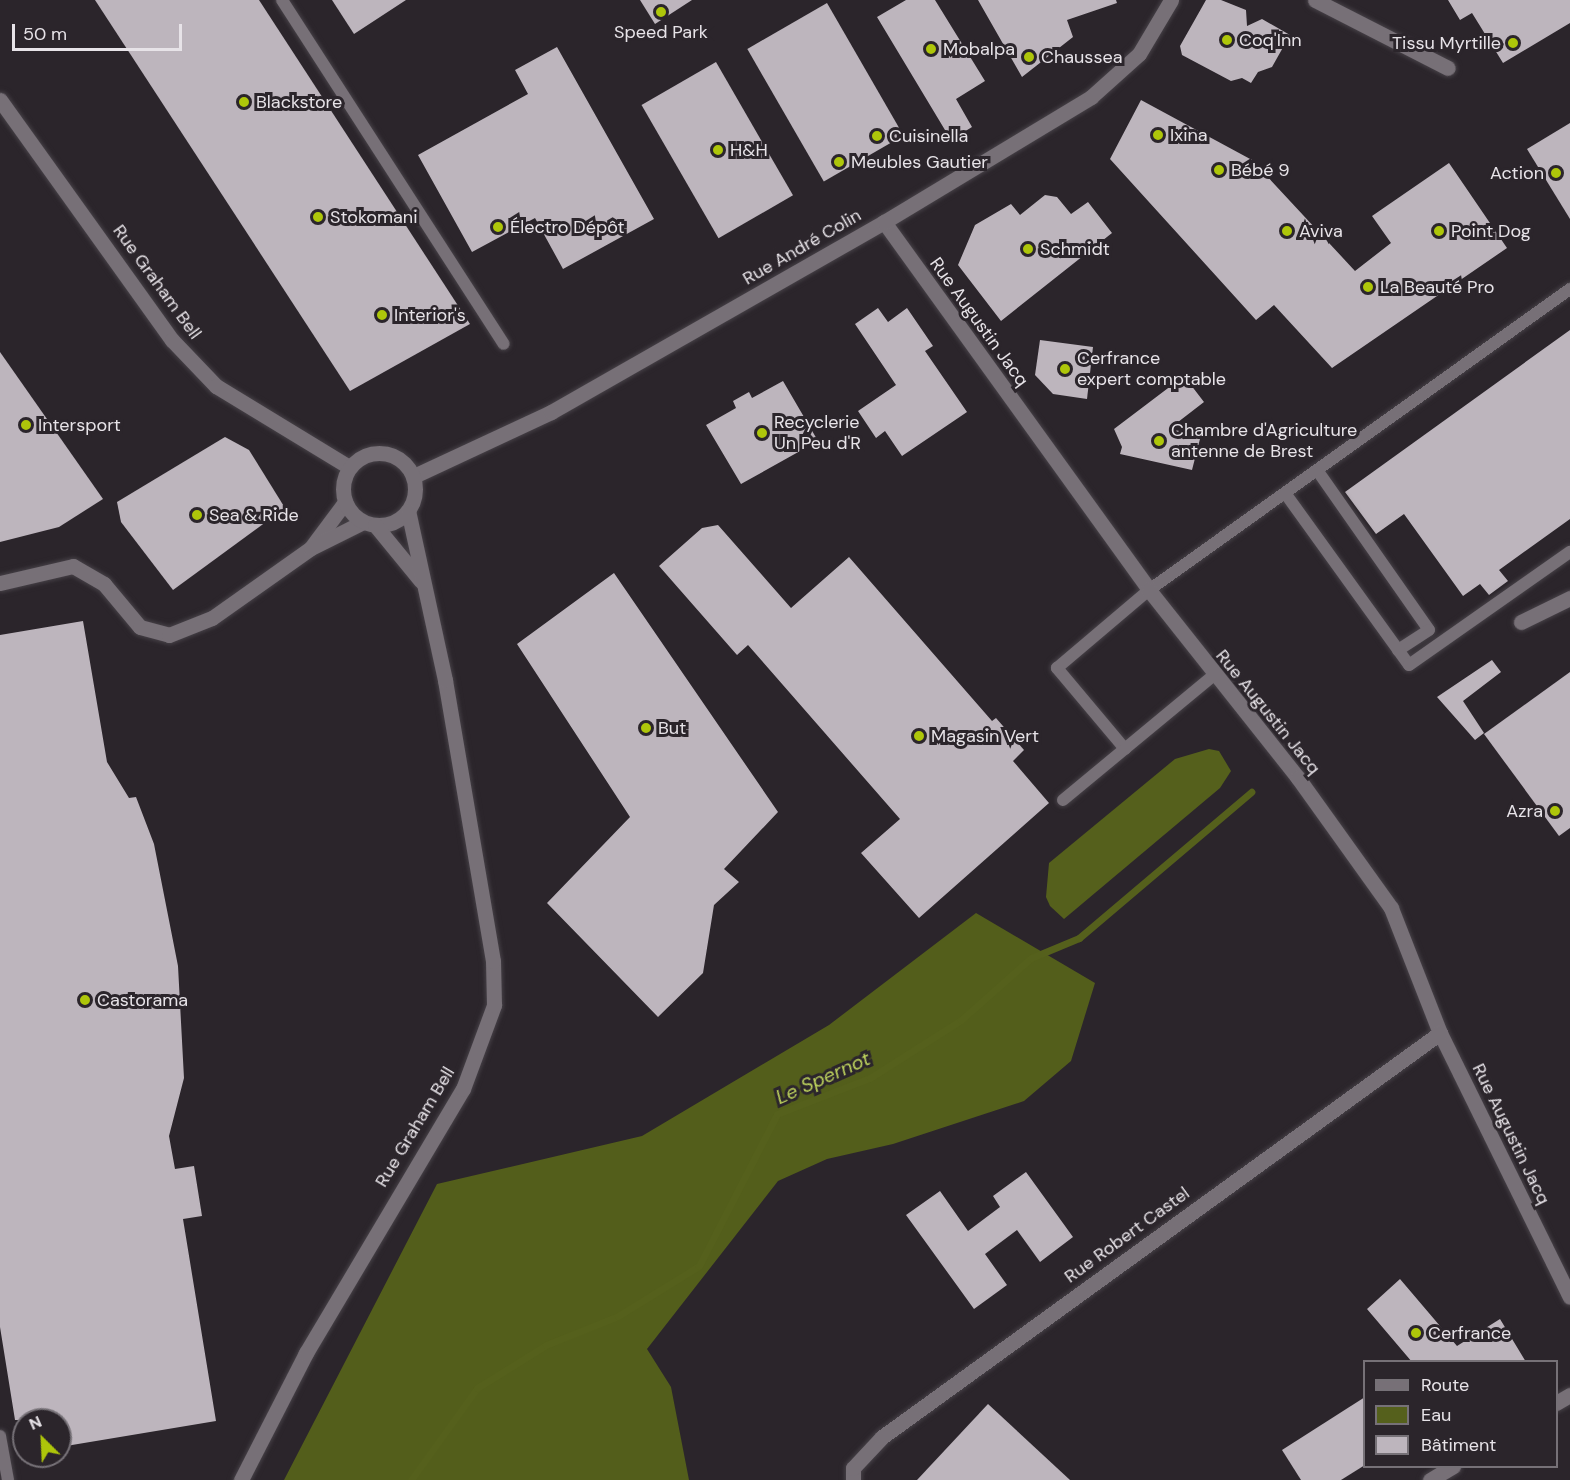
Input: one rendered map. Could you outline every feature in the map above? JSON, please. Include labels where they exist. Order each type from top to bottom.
[{"type":"street","name":"Rue André Colin","points":[[414,477],[551,412],[884,222],[1090,97],[1139,54],[1171,0]]},
{"type":"street","points":[[1315,0],[1449,68]]},
{"type":"street","name":"Rue Graham Bell","points":[[0,100],[172,340],[208,378],[349,467]]},
{"type":"street","name":"Rue Augustin Jacq","points":[[884,222],[1149,590],[1213,676],[1298,778],[1391,908],[1440,1033],[1570,1297]]},
{"type":"street","points":[[0,583],[73,566],[104,584],[140,627],[169,635],[212,618],[311,548],[369,524],[393,522],[408,511],[416,489],[414,477],[390,454],[367,454],[349,467],[342,490],[345,502],[369,524]]},
{"type":"street","points":[[311,548],[345,502]]},
{"type":"street","name":"Rue Graham Bell","points":[[241,1480],[311,1343],[463,1089],[494,1005],[491,950],[445,680],[408,511]]},
{"type":"street","name":"Rue Graham Bell","points":[[369,524],[424,585]]},
{"type":"street","points":[[1521,622],[1570,597]]},
{"type":"street","name":"Rue Robert Castel","points":[[853,1480],[853,1468],[882,1437],[1440,1033]]},
{"type":"street","points":[[1431,1480],[1451,1468]]},
{"type":"lane","points":[[282,0],[504,344]]},
{"type":"lane","points":[[1125,749],[1057,668],[1149,590],[1570,289]]},
{"type":"lane","points":[[1317,470],[1429,630],[1398,650]]},
{"type":"lane","points":[[1285,493],[1409,665],[1570,552]]},
{"type":"lane","points":[[1063,800],[1213,676]]},
{"type":"lane","points":[[0,1436],[8,1480]]},
{"type":"shaded area","points":[[976,913],[1095,983],[1071,1061],[1024,1101],[893,1144],[827,1159],[778,1181],[647,1349],[671,1387],[689,1480],[284,1480],[437,1184],[642,1136],[829,1025]]},
{"type":"water","points":[[1209,749],[1219,751],[1231,771],[1220,788],[1064,919],[1050,906],[1046,897],[1049,863],[1175,759]]},
{"type":"building","points":[[95,0],[259,0],[470,324],[350,391]]},
{"type":"building","points":[[332,0],[406,0],[354,34]]},
{"type":"building","name":"Speed Park","points":[[640,0],[692,0],[655,24]]},
{"type":"building","name":"Mobalpa","points":[[906,0],[935,0],[985,81],[956,99],[972,127],[951,140],[877,17]]},
{"type":"building","name":"Chaussea","points":[[978,0],[1116,0],[1117,3],[1067,20],[1073,37],[1022,77]]},
{"type":"building","points":[[1206,0],[1221,0],[1246,10],[1247,26],[1262,19],[1290,35],[1272,67],[1258,72],[1251,83],[1242,78],[1231,81],[1182,55],[1180,46]]},
{"type":"building","name":"Tissu Myrtille","points":[[1448,0],[1570,0],[1570,23],[1503,63],[1472,13],[1460,20]]},
{"type":"building","points":[[827,3],[904,136],[824,182],[747,49]]},
{"type":"building","points":[[557,47],[654,219],[563,269],[535,218],[472,252],[418,155],[528,94],[515,70]]},
{"type":"building","name":"H&H","points":[[716,62],[793,195],[719,238],[642,105]]},
{"type":"building","points":[[1141,100],[1252,160],[1355,271],[1391,243],[1372,216],[1449,163],[1507,248],[1332,368],[1274,305],[1256,320],[1110,159]]},
{"type":"building","name":"Action","points":[[1570,123],[1570,219],[1527,149]]},
{"type":"building","name":"Schmidt","points":[[1045,195],[1057,197],[1071,214],[1088,202],[1112,233],[1001,321],[958,265],[975,225],[1011,204],[1020,215]]},
{"type":"building","points":[[878,308],[888,322],[907,308],[933,346],[925,351],[967,412],[902,456],[885,431],[876,438],[858,411],[896,385],[855,324]]},
{"type":"building","points":[[1570,330],[1570,519],[1499,570],[1508,581],[1489,595],[1480,584],[1463,596],[1404,514],[1376,534],[1345,492]]},
{"type":"building","name":"Cerfrance expert comptable","points":[[1040,340],[1093,347],[1087,399],[1053,394],[1035,375]]},
{"type":"building","name":"Intersport","points":[[0,352],[103,499],[59,527],[0,542]]},
{"type":"building","name":"Chambre d'Agriculture antenne de Brest","points":[[1184,376],[1204,402],[1169,429],[1201,435],[1192,470],[1120,454],[1122,447],[1114,429]]},
{"type":"building","name":"Recyclerie Un Peu d'R","points":[[783,381],[818,441],[741,484],[706,425],[736,408],[733,401],[749,392],[752,398]]},
{"type":"building","name":"Sea & Ride","points":[[225,437],[249,450],[285,508],[173,590],[121,522],[117,502]]},
{"type":"building","name":"Magasin Vert","points":[[718,525],[791,608],[849,557],[992,721],[996,718],[1024,750],[1013,761],[1049,803],[919,918],[861,853],[900,819],[748,645],[737,655],[659,566],[702,528]]},
{"type":"building","name":"But","points":[[614,573],[778,812],[724,869],[739,882],[714,905],[703,973],[658,1017],[547,903],[630,817],[517,644]]},
{"type":"building","name":"Castorama","points":[[83,621],[107,762],[129,798],[136,797],[154,844],[178,966],[184,1078],[169,1136],[175,1169],[194,1166],[202,1216],[183,1219],[216,1421],[72,1445],[72,1408],[13,1408],[0,1327],[0,635]]},
{"type":"building","points":[[1492,660],[1501,672],[1463,701],[1484,733],[1475,740],[1437,697]]},
{"type":"building","points":[[1570,672],[1570,828],[1559,836],[1484,734]]},
{"type":"building","points":[[1026,1172],[1073,1237],[1040,1262],[1017,1230],[985,1254],[1007,1285],[974,1309],[906,1215],[940,1191],[968,1231],[1000,1207],[993,1196]]},
{"type":"building","name":"Cerfrance","points":[[1400,1279],[1457,1346],[1500,1319],[1525,1360],[1410,1360],[1367,1309]]},
{"type":"building","points":[[1363,1398],[1363,1466],[1341,1480],[1301,1480],[1282,1450]]},
{"type":"building","points":[[988,1404],[1070,1480],[917,1480]]},
{"type":"waterway","name":"Le Spernot","points":[[411,1480],[477,1388],[546,1345],[618,1316],[699,1266],[777,1114],[870,1078],[961,1020],[1031,958],[1079,938],[1251,792]]},
{"type":"place","name":"Speed Park","points":[[661,12]]},
{"type":"place","name":"Coq'Inn","points":[[1227,40]]},
{"type":"place","name":"Tissu Myrtille","points":[[1513,43]]},
{"type":"place","name":"Mobalpa","points":[[931,49]]},
{"type":"place","name":"Chaussea","points":[[1029,57]]},
{"type":"place","name":"Blackstore","points":[[244,102]]},
{"type":"place","name":"Ixina","points":[[1158,135]]},
{"type":"place","name":"Cuisinella","points":[[877,136]]},
{"type":"place","name":"H&H","points":[[718,150]]},
{"type":"place","name":"Meubles Gautier","points":[[839,162]]},
{"type":"place","name":"Bébé 9","points":[[1219,170]]},
{"type":"place","name":"Action","points":[[1556,173]]},
{"type":"place","name":"Stokomani","points":[[318,217]]},
{"type":"place","name":"Électro Dépôt","points":[[498,227]]},
{"type":"place","name":"Aviva","points":[[1287,231]]},
{"type":"place","name":"Point Dog","points":[[1439,231]]},
{"type":"place","name":"Schmidt","points":[[1028,249]]},
{"type":"place","name":"La Beauté Pro","points":[[1368,287]]},
{"type":"place","name":"Interior's","points":[[382,315]]},
{"type":"place","name":"Cerfrance expert comptable","points":[[1065,369]]},
{"type":"place","name":"Intersport","points":[[26,425]]},
{"type":"place","name":"Recyclerie Un Peu d'R","points":[[762,433]]},
{"type":"place","name":"Chambre d'Agriculture antenne de Brest","points":[[1159,441]]},
{"type":"place","name":"Sea & Ride","points":[[197,515]]},
{"type":"place","name":"But","points":[[646,728]]},
{"type":"place","name":"Magasin Vert","points":[[919,736]]},
{"type":"place","name":"Azra","points":[[1555,811]]},
{"type":"place","name":"Castorama","points":[[85,1000]]},
{"type":"place","name":"Cerfrance","points":[[1416,1333]]}]
